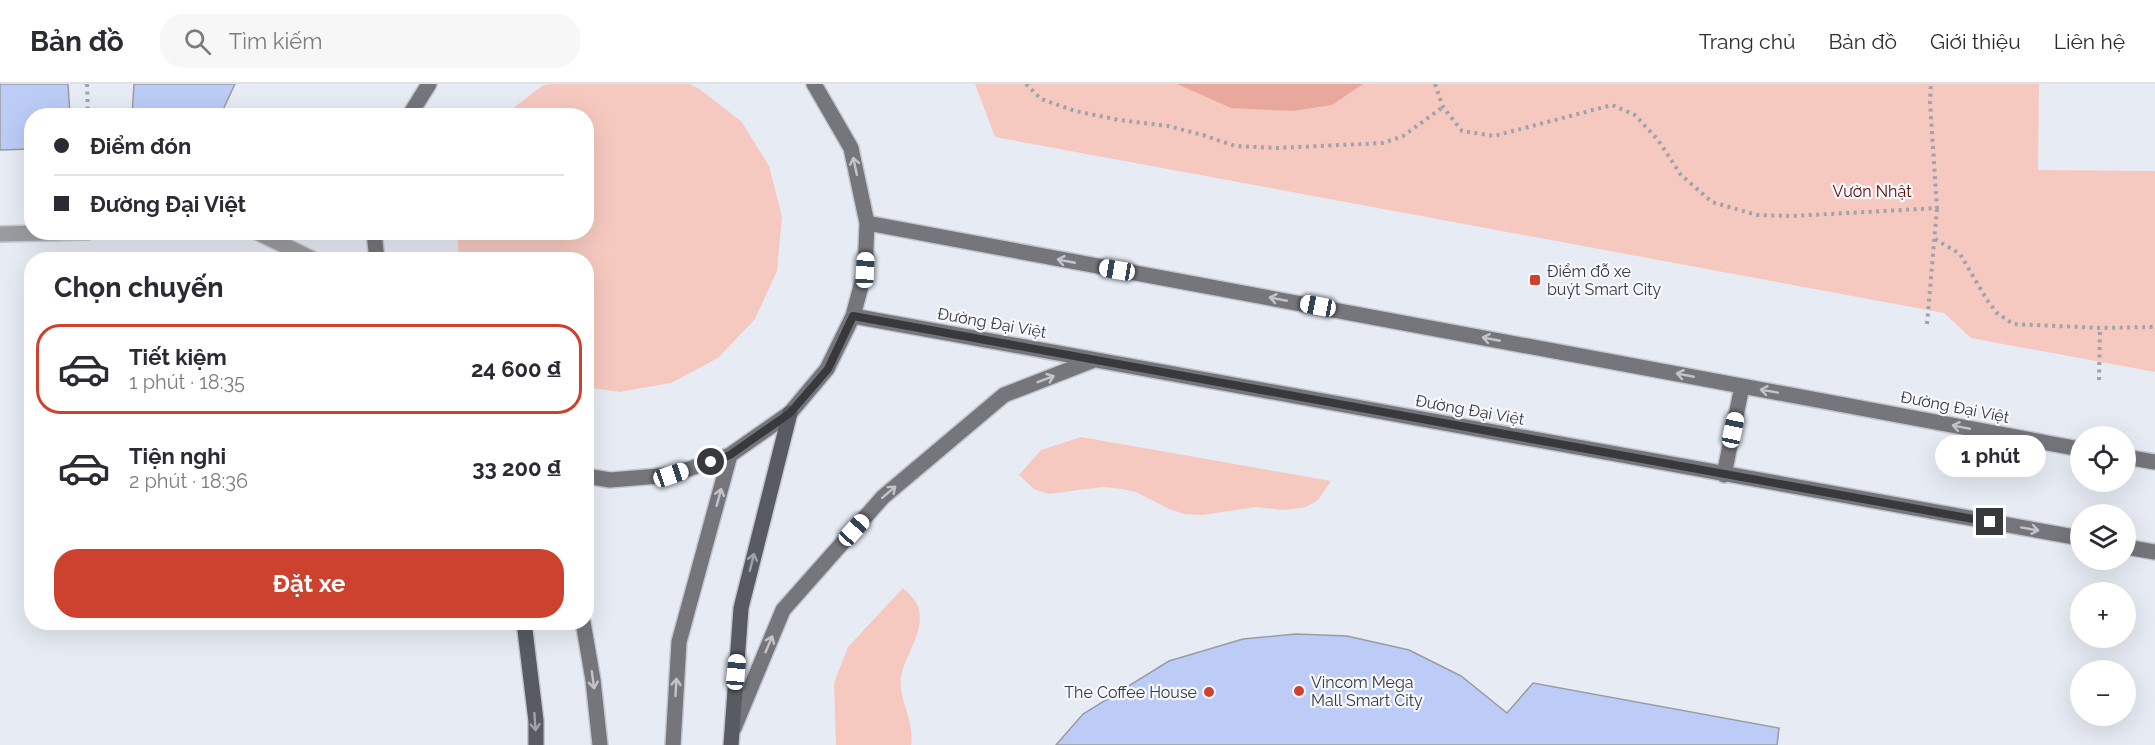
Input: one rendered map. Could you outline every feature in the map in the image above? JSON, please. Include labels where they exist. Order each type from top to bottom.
[{"type":"main road","points":[[731,741],[741,608],[790,413]]},
{"type":"main road","points":[[525,630],[536,722],[536,745]]},
{"type":"street","points":[[414,108],[429,84]]},
{"type":"street","points":[[594,477],[609,480],[671,475],[730,455],[790,413],[828,369],[853,316],[865,270],[867,223],[851,148],[814,84]]},
{"type":"street","name":"Đường Đại Việt","points":[[867,223],[2070,447]]},
{"type":"street","points":[[0,234],[24,233]]},
{"type":"street","points":[[273,240],[298,252]]},
{"type":"street","name":"Đường Đại Việt","points":[[853,316],[2070,536]]},
{"type":"street","points":[[731,741],[783,610],[883,497],[1004,395],[1094,360]]},
{"type":"street","points":[[1724,475],[1742,386]]},
{"type":"street","points":[[673,745],[679,642],[730,455]]},
{"type":"street","points":[[2136,459],[2155,462]]},
{"type":"street","points":[[2136,548],[2155,552]]},
{"type":"street","points":[[584,630],[593,680],[600,745]]},
{"type":"path","points":[[87,84],[88,108]]},
{"type":"path","points":[[1026,84],[1041,99],[1075,111],[1168,126],[1235,146],[1277,148],[1383,143],[1403,136],[1443,107]]},
{"type":"path","points":[[1435,84],[1443,107],[1462,131],[1494,136],[1612,105],[1635,114],[1658,140],[1681,175],[1712,202],[1756,215],[1792,216],[1937,208]]},
{"type":"path","points":[[1927,324],[1937,208],[1930,102],[1931,84]]},
{"type":"path","points":[[1935,239],[1960,254],[1997,314],[2013,324],[2100,328],[2155,327]]},
{"type":"path","points":[[2099,380],[2100,328]]},
{"type":"green space","points":[[549,84],[689,84],[698,88],[741,121],[769,166],[782,217],[777,271],[755,319],[718,358],[671,383],[619,392],[594,388],[594,252],[458,252],[458,240],[594,240],[594,108],[513,108],[542,86]]},
{"type":"green space","name":"Vườn Nhật","points":[[975,84],[2039,84],[2038,170],[2155,171],[2155,372],[1971,338],[1944,313],[995,137]]},
{"type":"green space","points":[[1081,437],[1331,481],[1318,500],[1306,507],[1285,510],[1256,507],[1202,515],[1185,514],[1169,509],[1136,492],[1122,489],[1103,487],[1048,494],[1034,489],[1019,475],[1041,450]]},
{"type":"green space","points":[[903,588],[917,603],[920,619],[917,636],[901,677],[902,694],[911,727],[911,745],[836,745],[834,683],[848,647]]},
{"type":"shaded area","points":[[1177,84],[1363,84],[1332,105],[1293,111],[1231,108]]},
{"type":"building","points":[[0,84],[68,84],[70,108],[24,108],[24,149],[0,150]]},
{"type":"building","points":[[134,84],[235,84],[224,108],[132,108]]},
{"type":"building","name":"Vincom Mega Mall Smart City","points":[[1296,634],[1347,636],[1409,650],[1461,676],[1507,713],[1533,683],[1779,728],[1777,745],[1056,745],[1083,714],[1169,661],[1243,639]]},
{"type":"place","name":"Điểm đỗ xe buýt Smart City","points":[[1535,280]]},
{"type":"place","name":"Vincom Mega Mall Smart City","points":[[1299,691]]},
{"type":"place","name":"The Coffee House","points":[[1209,692]]},
{"type":"route","points":[[711,462],[730,455],[790,413],[828,369],[853,316],[1990,522]]}]
